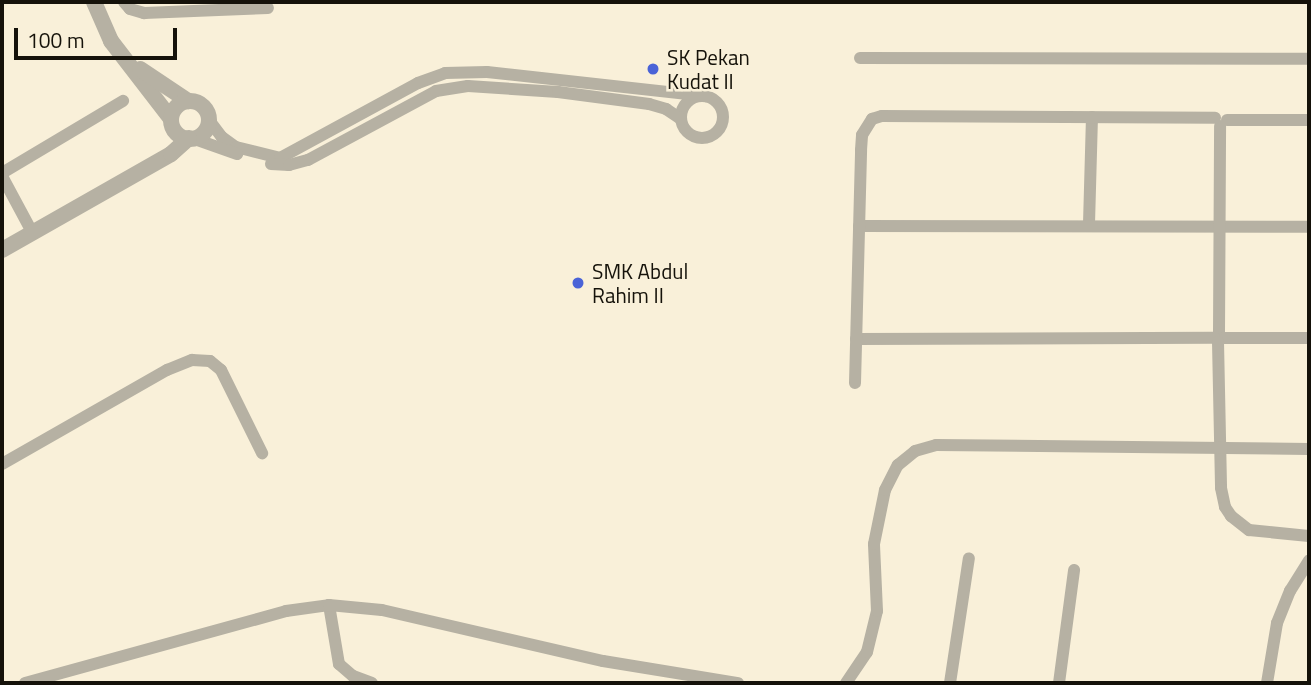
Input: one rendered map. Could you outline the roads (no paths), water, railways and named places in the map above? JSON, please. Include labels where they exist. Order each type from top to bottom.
[{"type":"street","points":[[94,2],[108,35],[182,132],[265,163],[298,164],[429,94],[468,86],[558,92],[649,104],[666,109],[681,119],[685,129],[696,136],[716,131],[722,118],[719,105],[706,96],[487,72],[445,73],[418,83],[280,158],[236,147],[222,137],[200,104],[188,101],[132,64]]},
{"type":"street","points":[[124,2],[131,9],[144,13],[268,8]]},
{"type":"street","points":[[860,58],[1309,59]]},
{"type":"street","points":[[681,119],[687,102],[692,98],[706,96]]},
{"type":"street","points":[[32,232],[2,175],[122,101]]},
{"type":"street","points":[[182,132],[176,107],[188,101]]},
{"type":"street","points":[[855,383],[862,135],[872,119],[882,116],[1309,120]]},
{"type":"street","points":[[1089,225],[1092,117]]},
{"type":"street","points":[[2,250],[149,165],[182,132],[203,133],[209,120]]},
{"type":"street","points":[[1220,121],[1219,338],[1222,498],[1231,516],[1249,530],[1309,536]]},
{"type":"street","points":[[859,226],[1309,227]]},
{"type":"street","points":[[856,339],[1309,338]]},
{"type":"street","points":[[2,464],[167,370],[192,360],[210,362],[220,370],[262,453]]},
{"type":"street","points":[[846,683],[861,665],[877,611],[874,544],[885,490],[898,465],[915,451],[936,445],[1309,449]]},
{"type":"street","points":[[950,683],[969,558]]},
{"type":"street","points":[[1267,683],[1277,624],[1290,591],[1309,561]]},
{"type":"street","points":[[1059,683],[1074,570]]},
{"type":"street","points":[[329,606],[339,664],[353,676],[372,683]]},
{"type":"street","points":[[25,683],[286,611],[329,606],[382,610],[686,680],[738,683]]},
{"type":"place","name":"SK Pekan Kudat II","points":[[653,69]]},
{"type":"place","name":"SMK Abdul Rahim II","points":[[578,283]]}]
